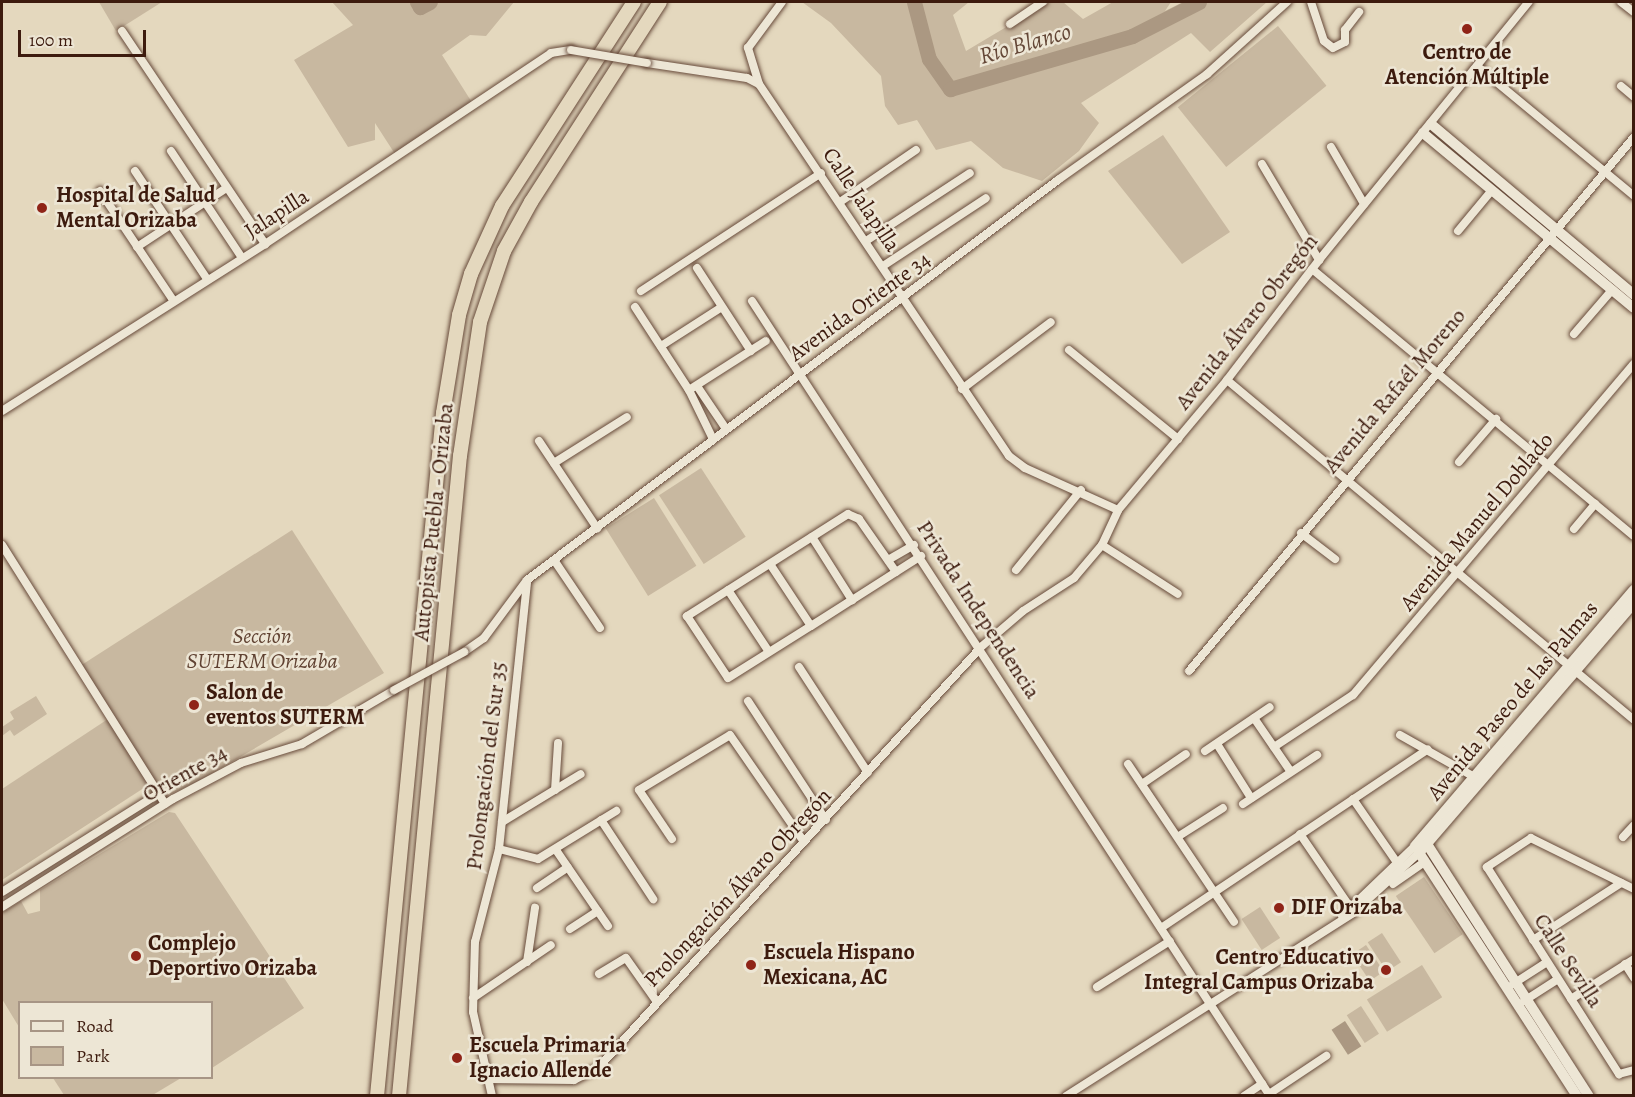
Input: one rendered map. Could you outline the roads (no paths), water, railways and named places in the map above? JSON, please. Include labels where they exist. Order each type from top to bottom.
[{"type":"highway","name":"Autopista Puebla - Orizaba","points":[[377,1095],[443,413],[459,315],[471,274],[502,206],[634,2]]},
{"type":"highway","name":"Autopista Puebla - Orizaba","points":[[399,1095],[460,456],[480,322],[504,251],[531,202],[660,2]]},
{"type":"street","name":"Calle Jalapilla","points":[[782,2],[748,48],[759,84],[883,266],[962,389],[1015,462],[1081,490],[1118,510]]},
{"type":"street","points":[[1010,24],[1043,2]]},
{"type":"street","name":"Avenida Oriente 34","points":[[464,652],[484,638],[527,580],[1058,180],[1208,74],[1287,2]]},
{"type":"street","points":[[1311,2],[1324,41],[1333,48],[1345,42],[1346,30],[1359,12]]},
{"type":"street","name":"Avenida Álvaro Obregón","points":[[981,647],[1023,611],[1066,586],[1101,545],[1118,510],[1227,380],[1319,260],[1529,2]]},
{"type":"street","points":[[1620,2],[1634,12]]},
{"type":"street","points":[[122,31],[225,189],[265,244]]},
{"type":"street","name":"Jalapilla","points":[[2,411],[173,300],[265,244],[551,53],[571,50],[747,78],[759,84]]},
{"type":"street","points":[[1478,66],[1634,196]]},
{"type":"street","points":[[1621,86],[1634,97]]},
{"type":"street","points":[[1431,124],[1634,308]]},
{"type":"street","points":[[1423,133],[1492,190],[1634,295]]},
{"type":"street","name":"Avenida Rafaél Moreno","points":[[1189,671],[1300,533],[1634,136]]},
{"type":"street","points":[[1330,147],[1364,204]]},
{"type":"street","points":[[840,202],[916,150]]},
{"type":"street","points":[[171,151],[242,258]]},
{"type":"street","points":[[1262,164],[1319,260]]},
{"type":"street","points":[[135,171],[207,279]]},
{"type":"street","points":[[641,291],[821,173]]},
{"type":"street","points":[[866,242],[970,173]]},
{"type":"street","points":[[137,247],[225,189]]},
{"type":"street","points":[[1458,231],[1492,190]]},
{"type":"street","points":[[100,191],[173,300]]},
{"type":"street","points":[[883,266],[986,198]]},
{"type":"street","points":[[697,268],[751,351]]},
{"type":"street","points":[[1312,269],[1496,419],[1634,536]]},
{"type":"street","points":[[1574,334],[1612,290]]},
{"type":"street","name":"Privada Independencia","points":[[752,301],[981,647],[1269,1095]]},
{"type":"street","points":[[635,307],[661,346],[726,429]]},
{"type":"street","points":[[661,346],[722,307]]},
{"type":"street","points":[[962,389],[1051,322]]},
{"type":"street","points":[[693,388],[766,341]]},
{"type":"street","points":[[1069,350],[1178,439]]},
{"type":"street","name":"Avenida Manuel Doblado","points":[[1274,747],[1345,701],[1459,573],[1634,364]]},
{"type":"street","points":[[1227,380],[1634,720]]},
{"type":"street","points":[[693,388],[713,439]]},
{"type":"street","points":[[554,463],[627,417]]},
{"type":"street","points":[[1459,462],[1496,419]]},
{"type":"street","points":[[539,441],[597,528]]},
{"type":"street","points":[[1016,570],[1081,490]]},
{"type":"street","points":[[1574,529],[1595,504]]},
{"type":"street","points":[[896,572],[854,514],[848,514],[687,616],[728,678],[811,626],[852,600],[896,572],[921,556]]},
{"type":"street","points":[[1300,533],[1335,559]]},
{"type":"street","points":[[812,537],[852,600]]},
{"type":"street","points":[[2,545],[165,804]]},
{"type":"street","points":[[888,560],[914,545]]},
{"type":"street","points":[[1101,545],[1178,594]]},
{"type":"street","points":[[554,560],[600,628]]},
{"type":"street","points":[[770,564],[811,626]]},
{"type":"street","name":"Prolongación del Sur 35","points":[[492,1095],[473,998],[475,942],[499,849],[527,580]]},
{"type":"street","points":[[728,590],[769,652]]},
{"type":"street","name":"Avenida Paseo de las Palmas","points":[[1352,910],[1398,864],[1424,851],[1478,780],[1572,669],[1634,590]]},
{"type":"street","name":"Avenida Paseo de las Palmas","points":[[1572,669],[1634,603]]},
{"type":"street","name":"Prolongación Álvaro Obregón","points":[[488,1079],[574,1080],[588,1075],[826,820],[981,647]]},
{"type":"street","name":"Oriente 34","points":[[2,907],[165,804],[241,763],[302,744],[464,652]]},
{"type":"street","points":[[799,667],[868,773]]},
{"type":"street","points":[[748,701],[826,820]]},
{"type":"street","points":[[1205,751],[1270,707]]},
{"type":"street","points":[[1254,718],[1291,772]]},
{"type":"street","points":[[672,839],[639,790],[730,735],[804,842]]},
{"type":"street","points":[[1401,735],[1478,780]]},
{"type":"street","points":[[555,790],[558,743]]},
{"type":"street","points":[[1217,744],[1251,798]]},
{"type":"street","points":[[1161,927],[1428,749]]},
{"type":"street","points":[[1142,784],[1186,754]]},
{"type":"street","points":[[1243,804],[1317,755]]},
{"type":"street","points":[[1128,764],[1179,836],[1234,922]]},
{"type":"street","points":[[502,822],[581,774]]},
{"type":"street","name":"Avenida Paseo de las Palmas","points":[[1066,1095],[1211,1004],[1372,898],[1424,851],[1478,780]]},
{"type":"street","points":[[2,892],[158,794]]},
{"type":"street","points":[[1353,799],[1398,864]]},
{"type":"street","points":[[1179,836],[1223,808]]},
{"type":"street","points":[[499,849],[538,859],[616,811]]},
{"type":"street","points":[[601,820],[652,899]]},
{"type":"street","points":[[115,821],[121,832]]},
{"type":"street","points":[[1623,837],[1634,825]]},
{"type":"street","points":[[1300,834],[1352,910]]},
{"type":"street","name":"Calle Sevilla","points":[[1621,883],[1531,838],[1486,867],[1618,1074],[1634,1070]]},
{"type":"street","points":[[556,849],[608,926]]},
{"type":"street","points":[[1424,851],[1522,1002],[1577,1095]]},
{"type":"street","points":[[64,853],[71,864]]},
{"type":"street","points":[[44,865],[50,876]]},
{"type":"street","points":[[537,888],[568,867]]},
{"type":"street","points":[[1533,940],[1621,883],[1634,890]]},
{"type":"street","points":[[527,962],[535,908]]},
{"type":"street","points":[[570,929],[598,911]]},
{"type":"street","points":[[1097,987],[1170,941]]},
{"type":"street","points":[[473,998],[551,945]]},
{"type":"street","points":[[599,974],[626,958],[657,1002]]},
{"type":"street","points":[[1570,999],[1634,959]]},
{"type":"street","points":[[1511,985],[1547,962]]},
{"type":"street","points":[[1625,964],[1634,978]]},
{"type":"street","points":[[1522,1002],[1558,979]]},
{"type":"street","points":[[1522,1002],[1589,1095]]},
{"type":"street","points":[[1269,1095],[1326,1056]]},
{"type":"street","points":[[1244,1095],[1262,1084]]},
{"type":"waterway","name":"Río Blanco","points":[[417,2],[420,7],[430,2]]},
{"type":"waterway","name":"Río Blanco","points":[[914,2],[929,59],[950,89],[1132,36],[1199,2]]},
{"type":"place","name":"Centro de Atención Múltiple","points":[[1467,29]]},
{"type":"place","name":"Hospital de Salud Mental Orizaba","points":[[42,208]]},
{"type":"place","name":"Salon de eventos SUTERM","points":[[194,705]]},
{"type":"place","name":"DIF Orizaba","points":[[1279,908]]},
{"type":"place","name":"Complejo Deportivo Orizaba","points":[[136,956]]},
{"type":"place","name":"Escuela Hispano Mexicana, AC","points":[[751,965]]},
{"type":"place","name":"Centro Educativo Integral Campus Orizaba","points":[[1386,970]]},
{"type":"place","name":"Escuela Primaria Ignacio Allende","points":[[457,1058]]},
{"type":"park label","name":"Sección SUTERM Orizaba","points":[[262,648]]}]
